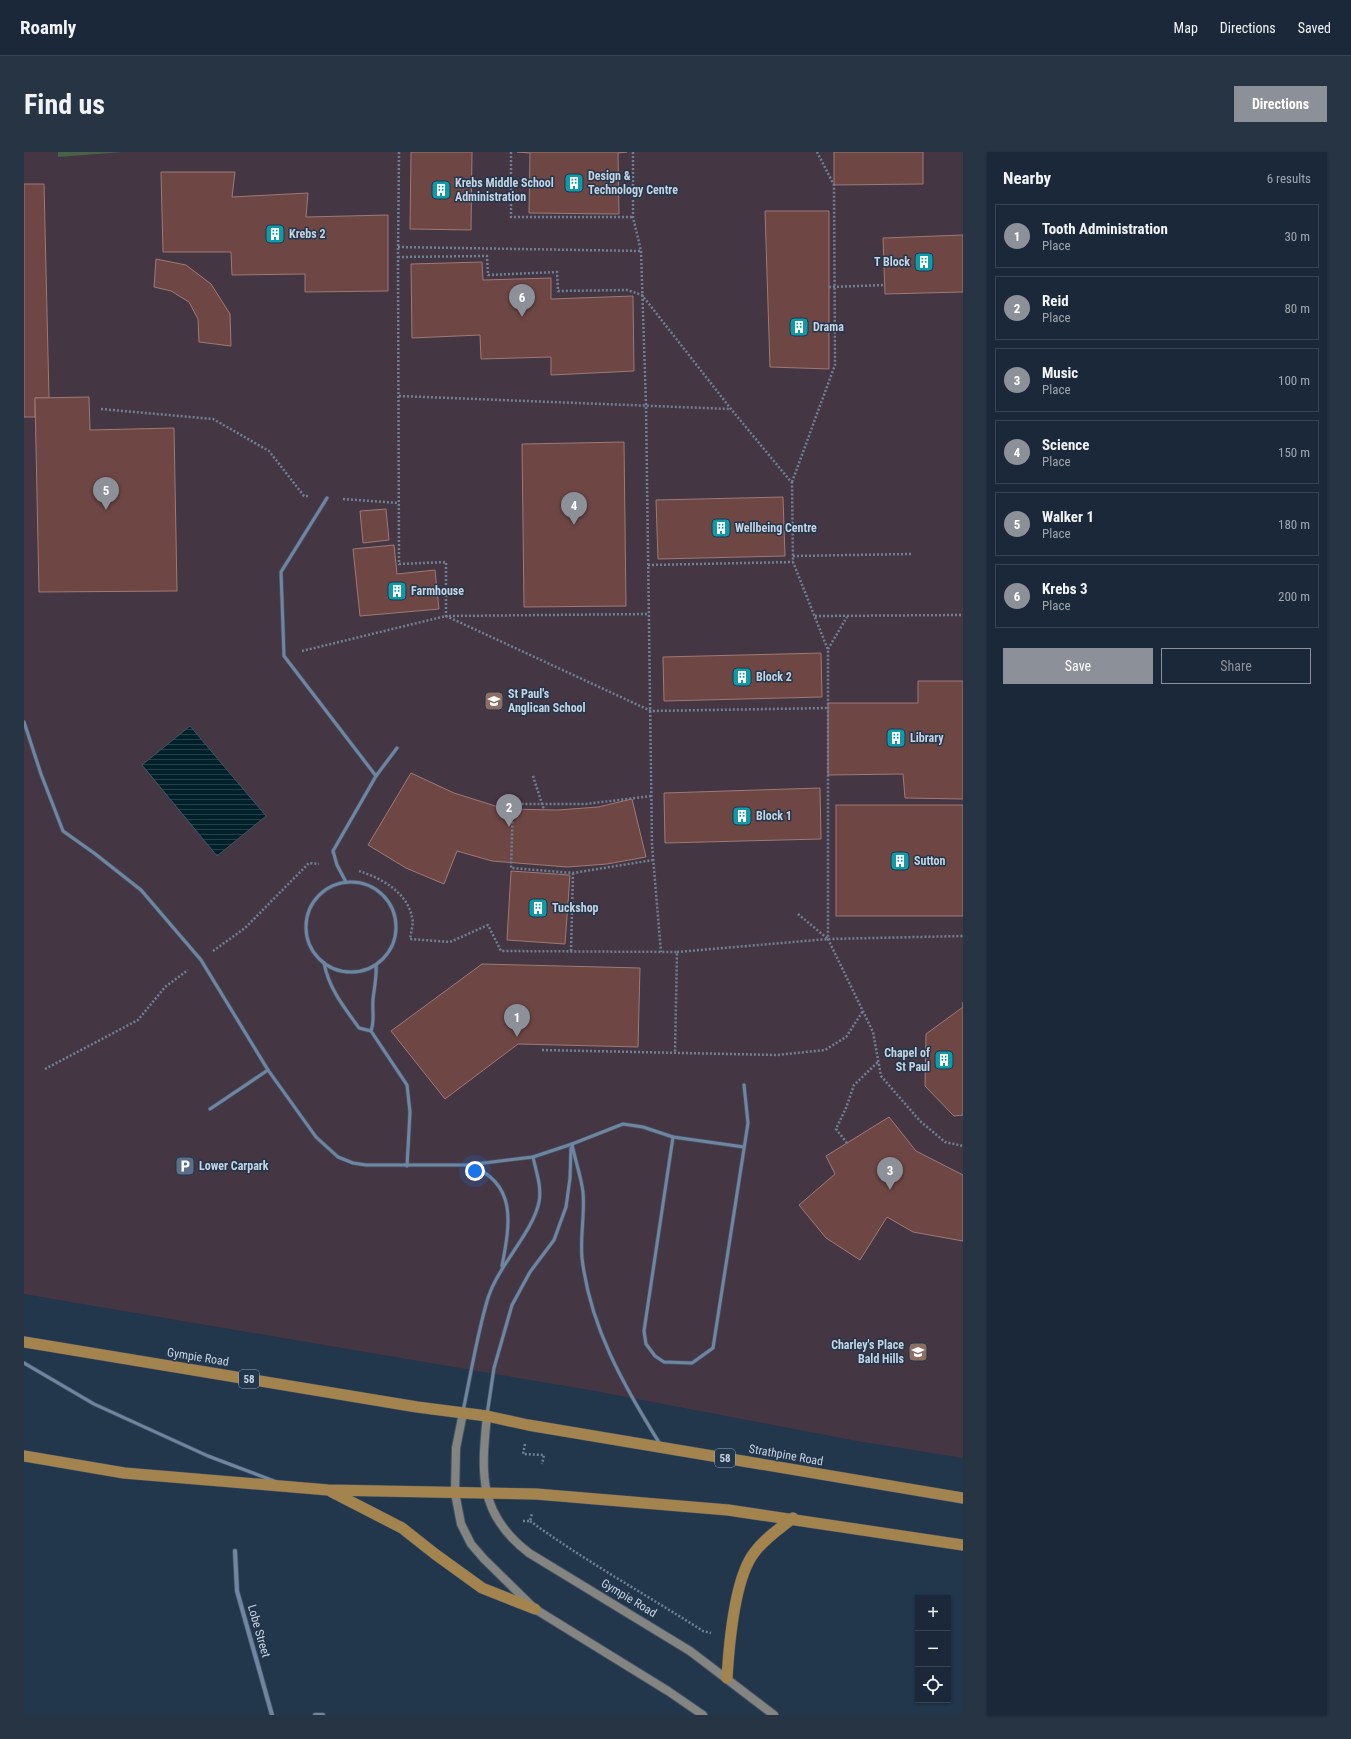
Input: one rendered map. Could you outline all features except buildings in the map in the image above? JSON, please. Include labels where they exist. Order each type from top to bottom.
[{"type":"highway","name":"Gympie Road","points":[[24,1342],[418,1407],[487,1416]]},
{"type":"highway","name":"Strathpine Road","points":[[487,1416],[963,1498]]},
{"type":"highway","points":[[24,1456],[124,1472],[196,1480],[328,1490],[455,1493],[486,1492],[662,1503],[793,1518],[963,1545]]},
{"type":"highway","points":[[328,1490],[402,1528],[482,1588],[535,1609]]},
{"type":"highway","points":[[727,1678],[729,1636],[744,1572],[753,1554],[762,1542],[793,1518]]},
{"type":"main road","points":[[463,1412],[456,1448],[455,1493],[461,1524],[472,1544],[484,1559],[535,1609],[668,1691],[703,1715]]},
{"type":"main road","name":"Gympie Road","points":[[487,1416],[483,1472],[486,1492],[498,1522],[518,1544],[529,1553],[690,1651],[774,1715]]},
{"type":"street","name":"Lobe Street","points":[[235,1551],[237,1591],[272,1715]]},
{"type":"street","points":[[315,1715],[323,1715]]},
{"type":"lane","points":[[327,498],[281,572],[284,656],[376,776]]},
{"type":"lane","points":[[24,722],[41,774],[63,831],[94,852],[141,890],[202,960],[268,1070],[316,1137],[338,1157],[353,1163],[366,1165],[468,1165],[533,1157],[572,1144],[623,1124],[643,1127],[673,1137],[744,1147]]},
{"type":"lane","points":[[346,882],[337,865],[333,851],[376,776],[397,748]]},
{"type":"lane","points":[[346,882],[367,884],[380,891],[389,902],[395,915],[397,929],[394,943],[387,955],[376,965],[362,971],[346,972],[330,967],[324,963],[315,954],[309,943],[306,931],[306,918],[311,906],[318,896],[328,888],[346,882]]},
{"type":"lane","points":[[324,963],[327,979],[359,1028],[371,1031],[407,1085],[410,1112],[407,1166]]},
{"type":"lane","points":[[371,1031],[374,1021],[373,1000],[377,979],[376,965]]},
{"type":"lane","points":[[210,1109],[268,1070]]},
{"type":"lane","points":[[673,1137],[644,1330],[646,1344],[655,1356],[664,1362],[692,1363],[713,1348],[748,1123],[744,1085]]},
{"type":"lane","points":[[487,1416],[494,1368],[512,1305],[530,1272],[554,1240],[566,1207],[570,1178],[572,1144]]},
{"type":"lane","points":[[572,1144],[583,1191],[582,1256],[587,1289],[598,1325],[616,1370],[662,1447]]},
{"type":"lane","points":[[463,1412],[488,1297],[502,1268],[529,1225],[539,1202],[540,1193],[533,1157]]},
{"type":"lane","points":[[468,1165],[481,1170],[497,1184],[506,1197],[509,1218],[508,1237],[502,1268]]},
{"type":"lane","points":[[24,1363],[94,1404],[208,1456],[287,1486]]},
{"type":"path","points":[[399,152],[398,257],[400,564],[446,562],[446,616]]},
{"type":"path","points":[[510,152],[511,217],[633,217]]},
{"type":"path","points":[[633,152],[633,217],[641,251],[646,406],[653,860],[661,952]]},
{"type":"path","points":[[817,152],[834,185],[835,365],[792,483],[793,562],[828,650],[828,939]]},
{"type":"path","points":[[398,247],[641,251]]},
{"type":"path","points":[[398,257],[487,256],[488,275],[557,272],[558,291],[627,290],[642,295],[731,409],[792,483]]},
{"type":"path","points":[[829,287],[885,286]]},
{"type":"path","points":[[399,396],[731,409]]},
{"type":"path","points":[[101,409],[213,419],[269,451],[304,496],[399,503]]},
{"type":"path","points":[[793,556],[911,554]]},
{"type":"path","points":[[648,565],[793,562]]},
{"type":"path","points":[[284,656],[446,616],[649,614]]},
{"type":"path","points":[[815,616],[847,617],[963,615]]},
{"type":"path","points":[[446,616],[651,710],[828,708]]},
{"type":"path","points":[[828,650],[847,617]]},
{"type":"path","points":[[533,776],[544,810]]},
{"type":"path","points":[[652,796],[586,804],[513,804],[511,868],[573,873],[653,860]]},
{"type":"path","points":[[571,951],[573,873]]},
{"type":"path","points":[[798,914],[828,939],[873,1032],[881,1076],[920,1121],[945,1142],[963,1146]]},
{"type":"path","points":[[677,952],[828,939],[963,936]]},
{"type":"path","points":[[542,1050],[777,1055],[825,1050],[846,1037],[863,1010]]},
{"type":"path","points":[[847,1143],[836,1128],[846,1108],[854,1085],[878,1062]]},
{"type":"path","points":[[525,1444],[523,1454],[544,1455],[542,1464]]},
{"type":"path","points":[[530,1521],[532,1513]]},
{"type":"path","points":[[521,1521],[530,1521],[569,1549],[702,1631],[716,1634]]},
{"type":"shaded area","name":"St Paul's Anglican School","points":[[24,152],[963,152],[963,1458],[857,1441],[595,1391],[24,1294]]},
{"type":"green space","points":[[58,152],[123,152],[58,157]]},
{"type":"water","points":[[190,726],[266,816],[217,856],[142,765]]},
{"type":"place","name":"Design & Technology Centre","points":[[574,183]]},
{"type":"place","name":"Krebs Middle School Administration","points":[[441,190]]},
{"type":"place","name":"Krebs 2","points":[[275,234]]},
{"type":"place","name":"T Block","points":[[924,262]]},
{"type":"place","name":"Krebs 3","points":[[522,317]]},
{"type":"place","name":"Drama","points":[[799,327]]},
{"type":"place","name":"Walker 1","points":[[106,510]]},
{"type":"place","name":"Science","points":[[574,525]]},
{"type":"place","name":"Wellbeing Centre","points":[[721,528]]},
{"type":"place","name":"Farmhouse","points":[[397,591]]},
{"type":"place","name":"Block 2","points":[[742,677]]},
{"type":"place","name":"St Paul's Anglican School","points":[[494,701]]},
{"type":"place","name":"Library","points":[[896,738]]},
{"type":"place","name":"Block 1","points":[[742,816]]},
{"type":"place","name":"Reid","points":[[509,827]]},
{"type":"place","name":"Sutton","points":[[900,861]]},
{"type":"place","name":"Tuckshop","points":[[538,908]]},
{"type":"place","name":"Tooth Administration","points":[[517,1037]]},
{"type":"place","name":"Chapel of St Paul","points":[[944,1060]]},
{"type":"place","name":"Lower Carpark","points":[[185,1166]]},
{"type":"place","name":"Music","points":[[890,1190]]},
{"type":"place","name":"Charley's Place Bald Hills","points":[[918,1352]]}]
